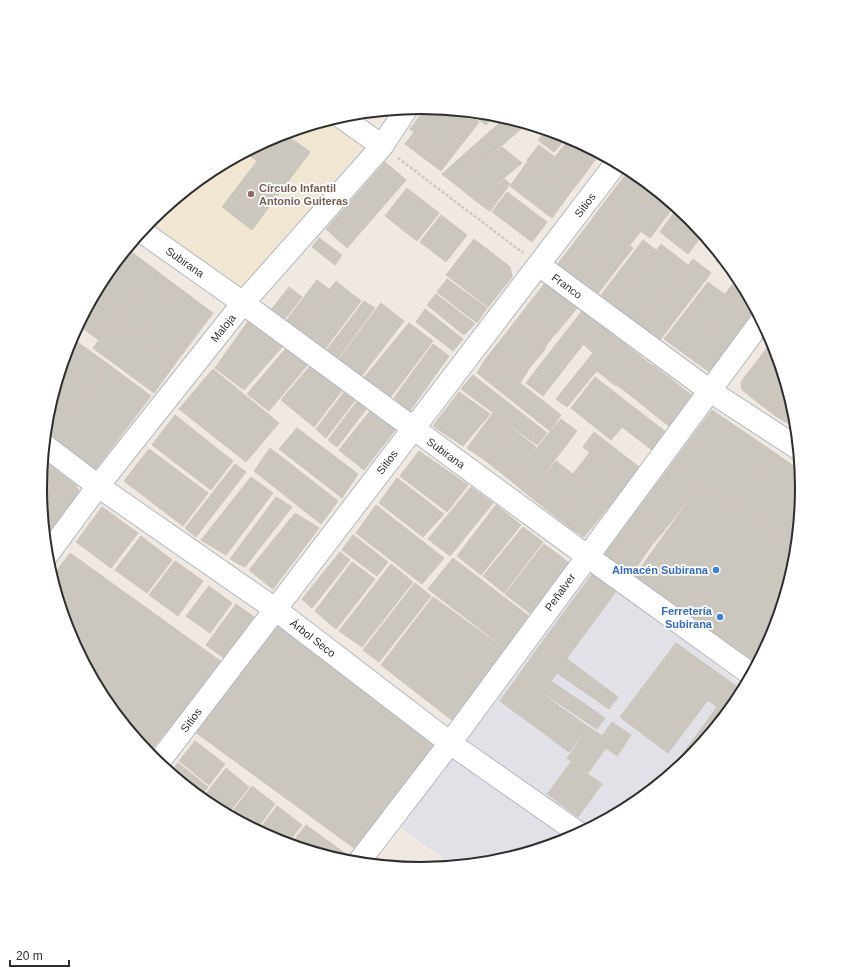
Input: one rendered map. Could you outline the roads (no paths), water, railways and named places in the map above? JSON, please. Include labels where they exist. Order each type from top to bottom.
[{"type":"street","name":"Maloja","points":[[52,548],[98,486],[243,303],[382,146],[403,114]]},
{"type":"street","points":[[347,121],[382,146]]},
{"type":"street","name":"Sitios","points":[[162,758],[614,167]]},
{"type":"street","name":"Subirana","points":[[146,235],[243,303],[413,429],[748,672]]},
{"type":"street","name":"Franco","points":[[539,265],[710,391],[794,445]]},
{"type":"street","name":"Peñalver","points":[[362,857],[450,743],[758,325]]},
{"type":"street","name":"Árbol Seco","points":[[49,449],[98,486],[275,609],[450,743],[574,830]]},
{"type":"place","name":"Círculo Infantil Antonio Guiteras","points":[[251,194]]},
{"type":"place","name":"Almacén Subirana","points":[[716,570]]},
{"type":"place","name":"Ferretería Subirana","points":[[720,617]]}]
